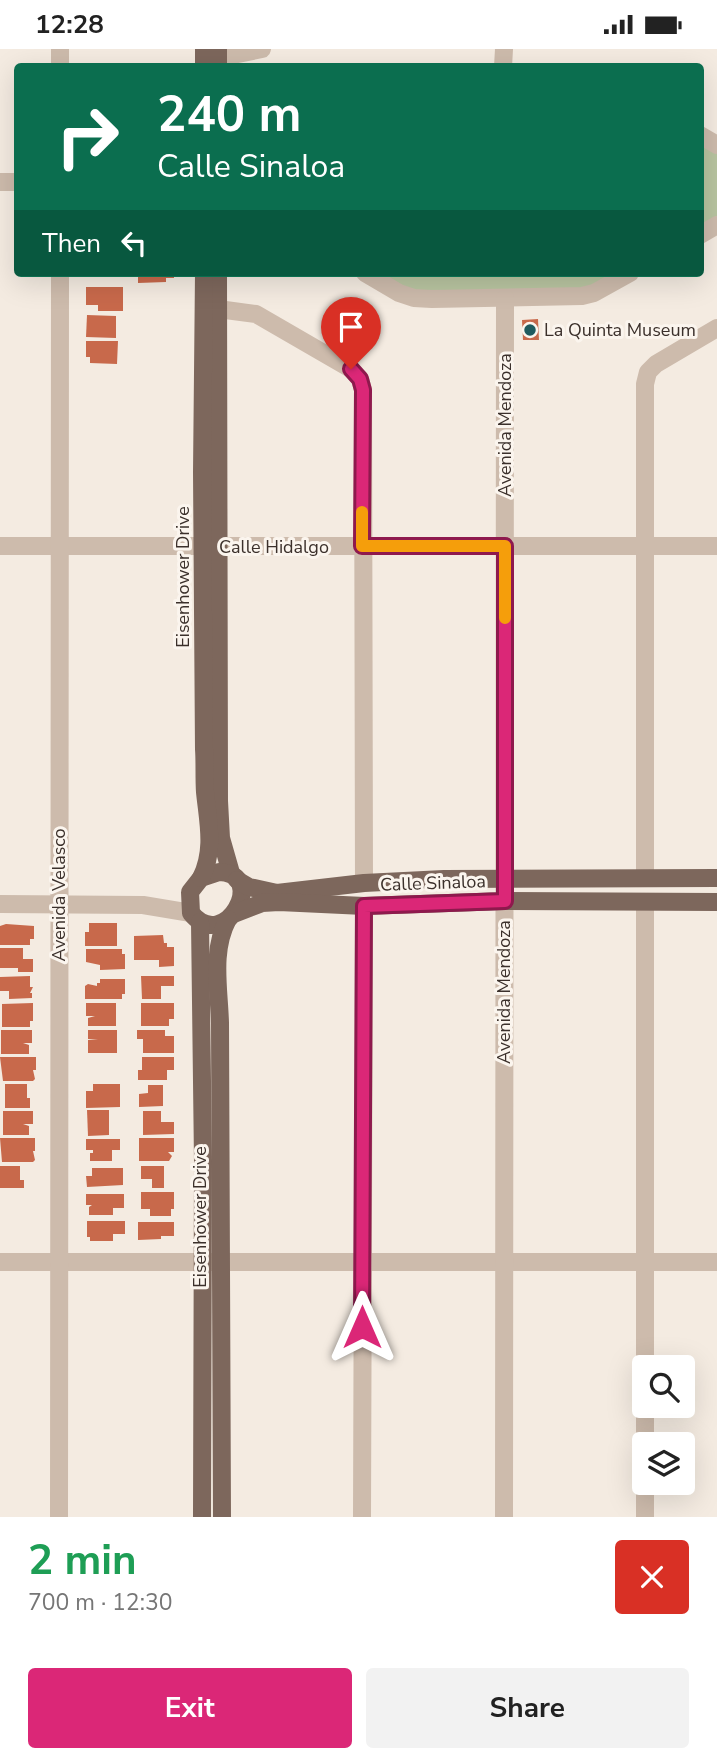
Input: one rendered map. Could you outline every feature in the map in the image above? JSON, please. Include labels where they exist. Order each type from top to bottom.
[{"type":"main road","name":"Eisenhower Drive","points":[[204,277],[202,472],[212,547],[219,813],[224,855],[234,876]]},
{"type":"main road","name":"Eisenhower Drive","points":[[197,882],[207,867],[210,843],[205,787],[218,277]]},
{"type":"main road","points":[[212,873],[234,876],[242,890],[232,916],[215,923],[195,917],[188,899],[197,882],[212,873]]},
{"type":"main road","name":"Calle Sinaloa","points":[[234,876],[249,887],[278,893],[364,883],[505,878],[717,878]]},
{"type":"main road","name":"Calle Sinaloa","points":[[232,916],[262,903],[364,906],[505,901],[717,902]]},
{"type":"main road","name":"Eisenhower Drive","points":[[222,1517],[220,1023],[217,949],[221,933],[232,916]]},
{"type":"main road","name":"Eisenhower Drive","points":[[195,917],[203,1262],[202,1517]]},
{"type":"street","points":[[211,58],[262,49]]},
{"type":"street","name":"Avenida Velasco","points":[[59,1517],[60,277]]},
{"type":"street","points":[[372,277],[399,293],[414,298],[582,296],[594,293],[623,277]]},
{"type":"street","name":"Avenida Mendoza","points":[[504,1517],[505,298]]},
{"type":"street","points":[[218,309],[256,314],[351,369],[360,379],[363,390],[364,883]]},
{"type":"street","points":[[645,878],[645,384],[648,372],[656,364],[717,328]]},
{"type":"street","name":"Calle Hidalgo","points":[[0,546],[717,546]]},
{"type":"street","points":[[143,905],[179,895],[197,882]]},
{"type":"street","points":[[645,902],[645,1355]]},
{"type":"street","points":[[0,904],[143,905],[195,917]]},
{"type":"street","points":[[362,1517],[364,906]]},
{"type":"street","points":[[0,1262],[717,1262]]},
{"type":"street","points":[[645,1495],[645,1517]]},
{"type":"green space","points":[[704,144],[717,152],[717,216],[704,224]]},
{"type":"green space","points":[[387,277],[610,277],[586,290],[411,290]]},
{"type":"building","points":[[138,277],[174,277],[166,278],[166,282],[138,283]]},
{"type":"building","points":[[86,287],[123,287],[123,311],[98,311],[98,305],[86,305]]},
{"type":"building","points":[[87,315],[116,316],[116,338],[86,337]]},
{"type":"building","name":"La Quinta Museum","points":[[538,319],[539,340],[523,340],[522,320]]},
{"type":"building","points":[[86,341],[118,341],[117,364],[90,363],[90,357],[86,357]]},
{"type":"building","points":[[89,923],[117,923],[117,946],[85,946],[85,932],[89,932]]},
{"type":"building","points":[[0,926],[34,926],[34,939],[30,939],[30,945],[0,945]]},
{"type":"building","points":[[163,935],[167,947],[174,947],[174,966],[159,967],[159,960],[134,960],[134,936]]},
{"type":"building","points":[[0,948],[23,948],[23,959],[33,959],[33,972],[18,972],[18,968],[0,968]]},
{"type":"building","points":[[86,949],[122,949],[122,954],[125,954],[125,969],[100,970],[100,965],[86,962]]},
{"type":"building","points":[[30,976],[32,998],[9,999],[9,991],[0,991],[0,977]]},
{"type":"building","points":[[141,976],[174,976],[174,986],[161,986],[161,999],[142,999]]},
{"type":"building","points":[[100,979],[125,979],[125,994],[122,994],[122,999],[85,999],[85,986],[97,986]]},
{"type":"building","points":[[33,1003],[33,1021],[30,1021],[30,1027],[2,1027],[2,1004]]},
{"type":"building","points":[[86,1003],[116,1003],[116,1026],[88,1026],[88,1018],[95,1016],[86,1016]]},
{"type":"building","points":[[141,1003],[174,1003],[174,1019],[169,1019],[169,1026],[141,1026]]},
{"type":"building","points":[[1,1030],[32,1030],[32,1043],[23,1043],[29,1045],[29,1054],[1,1054]]},
{"type":"building","points":[[88,1030],[117,1030],[117,1053],[88,1053],[88,1040],[98,1040],[88,1039]]},
{"type":"building","points":[[137,1030],[165,1030],[165,1036],[174,1036],[174,1053],[143,1053],[143,1039],[137,1039]]},
{"type":"building","points":[[0,1057],[36,1057],[36,1070],[33,1070],[35,1079],[3,1081]]},
{"type":"building","points":[[142,1057],[174,1057],[174,1070],[167,1070],[167,1080],[138,1080],[138,1070],[142,1070]]},
{"type":"building","points":[[5,1084],[27,1084],[30,1108],[5,1108]]},
{"type":"building","points":[[93,1084],[120,1084],[120,1107],[86,1108],[86,1091],[93,1091]]},
{"type":"building","points":[[148,1085],[163,1085],[163,1106],[139,1107],[139,1094],[148,1093]]},
{"type":"building","points":[[87,1110],[109,1110],[109,1135],[88,1136]]},
{"type":"building","points":[[3,1111],[33,1111],[33,1124],[23,1124],[29,1126],[29,1135],[3,1135]]},
{"type":"building","points":[[143,1111],[161,1111],[161,1122],[174,1122],[174,1134],[143,1135]]},
{"type":"building","points":[[0,1138],[35,1138],[35,1160],[2,1162]]},
{"type":"building","points":[[139,1138],[174,1138],[174,1152],[168,1152],[172,1156],[169,1161],[139,1161]]},
{"type":"building","points":[[86,1139],[120,1139],[120,1150],[112,1150],[112,1161],[90,1161],[90,1153],[93,1153],[93,1150],[86,1150]]},
{"type":"building","points":[[0,1166],[20,1166],[20,1180],[24,1180],[24,1188],[0,1188]]},
{"type":"building","points":[[141,1166],[164,1166],[164,1188],[152,1188],[152,1179],[141,1179]]},
{"type":"building","points":[[92,1168],[123,1168],[123,1185],[87,1187],[86,1176],[92,1176]]},
{"type":"building","points":[[141,1192],[174,1192],[174,1209],[171,1209],[171,1216],[150,1216],[150,1209],[141,1209]]},
{"type":"building","points":[[86,1194],[124,1194],[124,1208],[113,1208],[113,1215],[89,1215],[89,1207],[92,1205],[86,1205]]},
{"type":"building","points":[[87,1221],[125,1221],[125,1234],[113,1234],[113,1241],[90,1241],[90,1237],[87,1237]]},
{"type":"building","points":[[138,1222],[174,1222],[174,1236],[138,1240]]},
{"type":"slow traffic","points":[[362,512],[362,546],[505,546],[505,618]]},
{"type":"place","name":"La Quinta Museum","points":[[530,330]]},
{"type":"route","points":[[351,369],[360,379],[363,390],[362,546],[505,546],[505,901],[364,906],[362,1327]]}]
